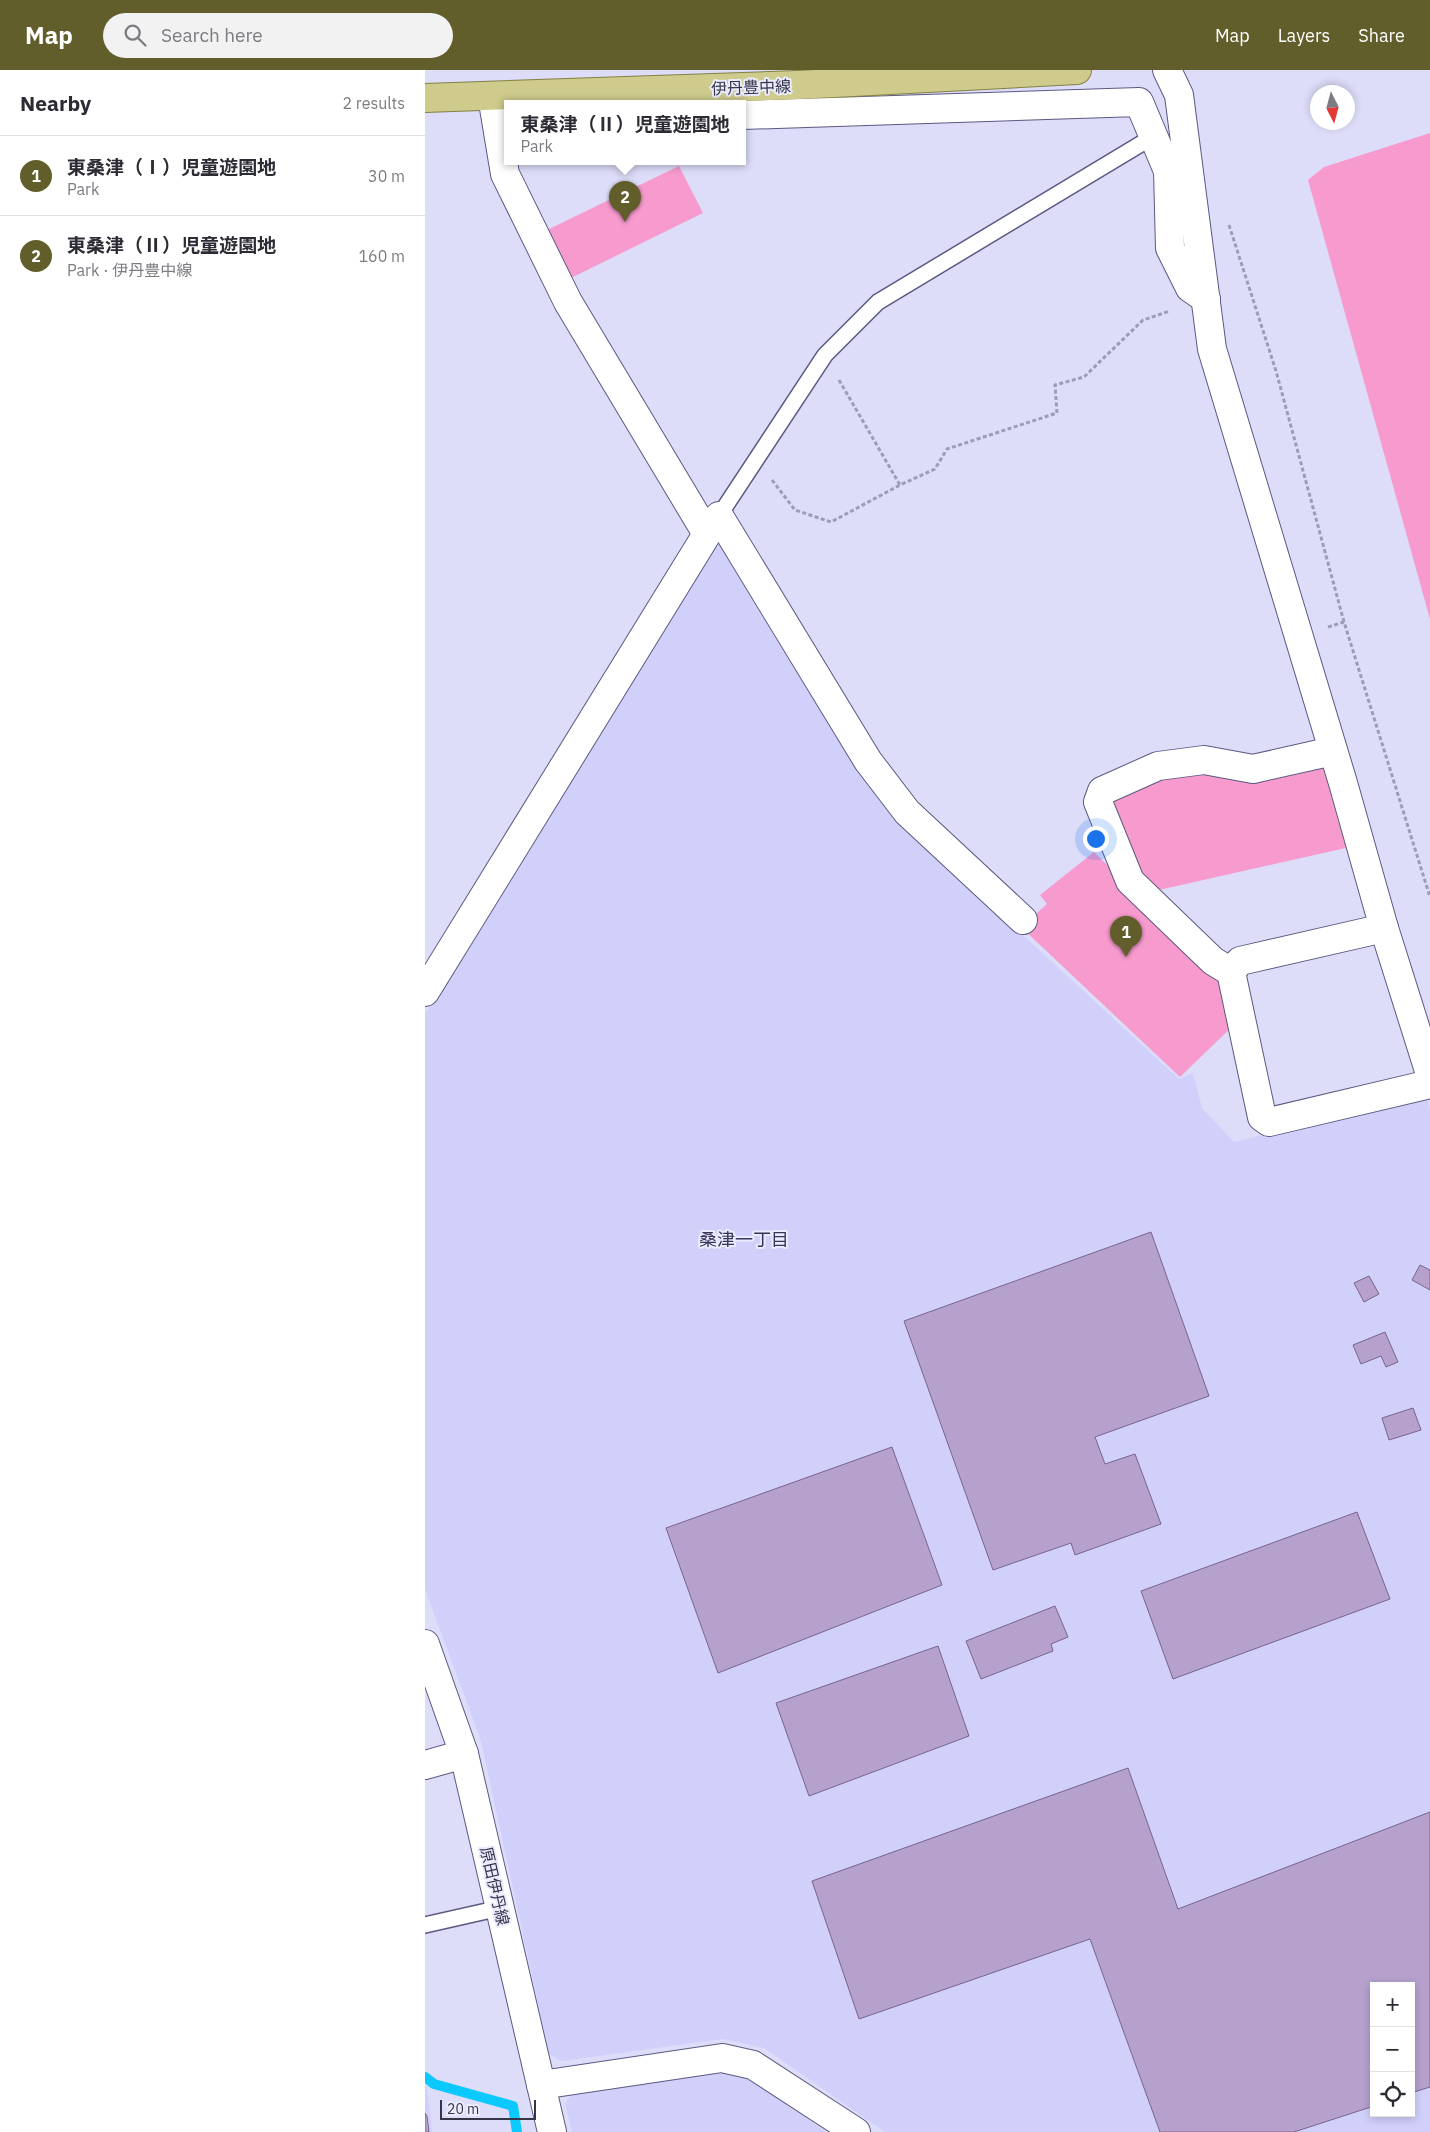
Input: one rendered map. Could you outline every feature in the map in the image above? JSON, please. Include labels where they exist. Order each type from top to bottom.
[{"type":"main road","name":"伊丹豊中線","points":[[643,100],[787,86],[1077,70]]},
{"type":"main road","name":"伊丹豊中線","points":[[425,98],[499,114]]},
{"type":"street","points":[[1167,70],[1179,95],[1212,349],[1333,751],[1384,928],[1430,1074]]},
{"type":"street","points":[[746,115],[1139,102],[1168,171],[1170,248],[1190,288],[1206,299]]},
{"type":"street","points":[[499,114],[504,164]]},
{"type":"street","points":[[504,165],[505,174],[568,302],[868,760],[907,812],[1023,920]]},
{"type":"street","points":[[425,992],[713,525]]},
{"type":"street","points":[[1333,751],[1253,769],[1203,760],[1158,766],[1102,791],[1098,802],[1130,881],[1213,961],[1231,972],[1262,1117],[1269,1122],[1430,1084]]},
{"type":"street","points":[[1231,972],[1241,960],[1384,928]]},
{"type":"street","name":"原田伊丹線","points":[[425,1644],[464,1754],[553,2132]]},
{"type":"street","points":[[425,1765],[464,1754]]},
{"type":"street","points":[[541,2086],[722,2058],[753,2065],[856,2132]]},
{"type":"lane","points":[[713,525],[825,355],[878,302],[1154,136]]},
{"type":"lane","points":[[425,1925],[499,1908]]},
{"type":"path","points":[[1226,216],[1276,371],[1344,622],[1430,897]]},
{"type":"path","points":[[757,459],[795,510],[831,522],[900,485],[935,469],[947,449],[1057,413],[1055,385],[1084,377],[1143,320],[1206,299]]},
{"type":"path","points":[[825,355],[900,485]]},
{"type":"shaded area","points":[[1430,133],[1430,619],[1308,180],[1324,167]]},
{"type":"shaded area","points":[[679,166],[703,213],[571,278],[547,230]]},
{"type":"shaded area","points":[[716,542],[724,542],[938,857],[1179,1079],[1193,1073],[1202,1108],[1234,1142],[1426,1095],[1430,1110],[1430,2132],[885,2132],[764,2048],[723,2039],[562,2061],[549,2054],[481,1741],[425,1589],[425,1012],[429,1009]]},
{"type":"shaded area","points":[[1322,762],[1346,848],[1159,890],[1133,871],[1111,794],[1154,774]]},
{"type":"shaded area","points":[[1094,852],[1230,986],[1237,1022],[1180,1077],[1021,927],[1047,904],[1040,895]]},
{"type":"shaded area","points":[[731,2072],[747,2076],[826,2132],[572,2132],[565,2103],[574,2092]]},
{"type":"shaded area","points":[[425,2085],[427,2087],[432,2132],[425,2132]]},
{"type":"building","points":[[1151,1232],[1209,1396],[1095,1437],[1105,1464],[1135,1454],[1161,1524],[1075,1555],[1071,1543],[993,1570],[904,1321]]},
{"type":"building","points":[[1420,1265],[1430,1270],[1430,1290],[1412,1280]]},
{"type":"building","points":[[1369,1276],[1379,1294],[1364,1302],[1354,1283]]},
{"type":"building","points":[[1385,1332],[1398,1362],[1386,1367],[1381,1356],[1361,1364],[1353,1345]]},
{"type":"building","points":[[1413,1408],[1421,1430],[1389,1440],[1382,1418]]},
{"type":"building","points":[[892,1447],[942,1585],[718,1673],[666,1528]]},
{"type":"building","points":[[1357,1512],[1390,1599],[1173,1679],[1141,1591]]},
{"type":"building","points":[[1055,1606],[1068,1637],[1051,1644],[1053,1651],[981,1679],[966,1641]]},
{"type":"building","points":[[938,1646],[969,1736],[809,1796],[776,1703]]},
{"type":"building","points":[[1128,1768],[1178,1909],[1430,1812],[1430,2087],[1415,2092],[1415,1982],[1370,1982],[1370,2107],[1294,2132],[1160,2132],[1090,1939],[859,2019],[812,1881]]},
{"type":"building","points":[[425,2113],[427,2116],[429,2132],[425,2132]]},
{"type":"waterway","points":[[425,2077],[434,2084],[513,2106],[517,2132]]},
{"type":"place","name":"東桑津（Ⅱ）児童遊園地","points":[[625,222]]},
{"type":"place","name":"東桑津（Ⅰ）児童遊園地","points":[[1126,957]]},
{"type":"district","name":"桑津一丁目","points":[[744,1240]]}]
